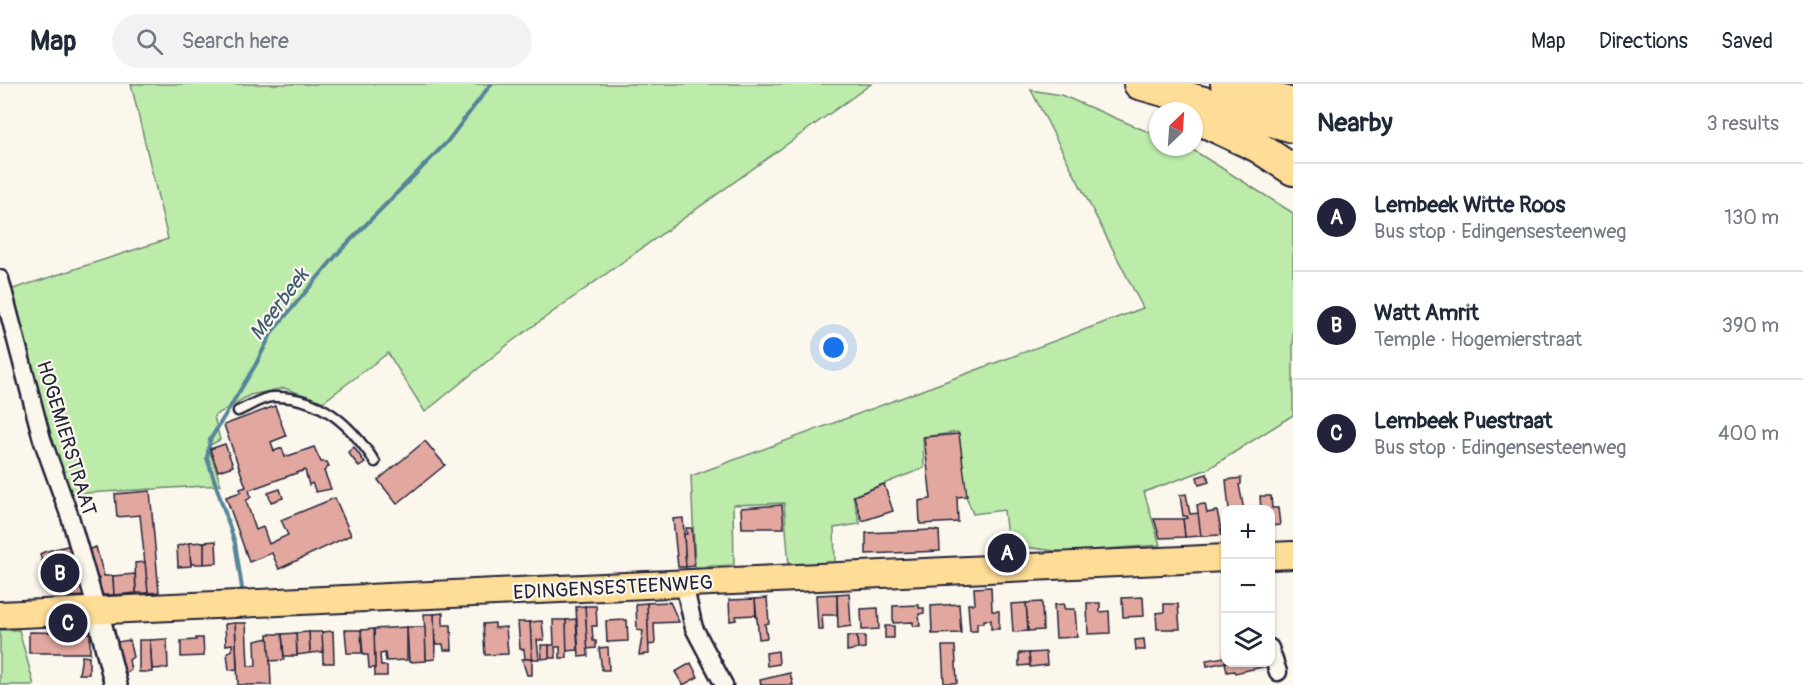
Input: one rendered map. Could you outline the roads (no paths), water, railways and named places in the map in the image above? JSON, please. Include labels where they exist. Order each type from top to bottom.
[{"type":"highway","points":[[1123,84],[1155,102]]},
{"type":"highway","points":[[1138,84],[1293,128]]},
{"type":"highway","points":[[1227,84],[1293,104]]},
{"type":"highway","points":[[1203,121],[1258,147],[1293,170]]},
{"type":"main road","points":[[1275,556],[1293,555]]},
{"type":"main road","name":"EDINGENSESTEENWEG","points":[[0,615],[1221,558]]},
{"type":"street","name":"HOGEMIERSTRAAT","points":[[0,279],[42,439],[70,517],[97,610]]},
{"type":"street","points":[[684,584],[694,628],[724,685]]},
{"type":"street","points":[[97,610],[116,685]]},
{"type":"street","points":[[1275,663],[1278,672]]},
{"type":"lane","points":[[238,411],[271,397],[320,407],[352,429],[375,462]]},
{"type":"waterway","name":"Meerbeek","points":[[242,588],[235,543],[207,458],[210,440],[256,364],[272,332],[340,251],[447,142],[491,84]]},
{"type":"place","name":"Lembeek Witte Roos","points":[[1007,553]]},
{"type":"place","name":"Watt Amrit","points":[[60,573]]},
{"type":"place","name":"Lembeek Puestraat","points":[[68,623]]}]
